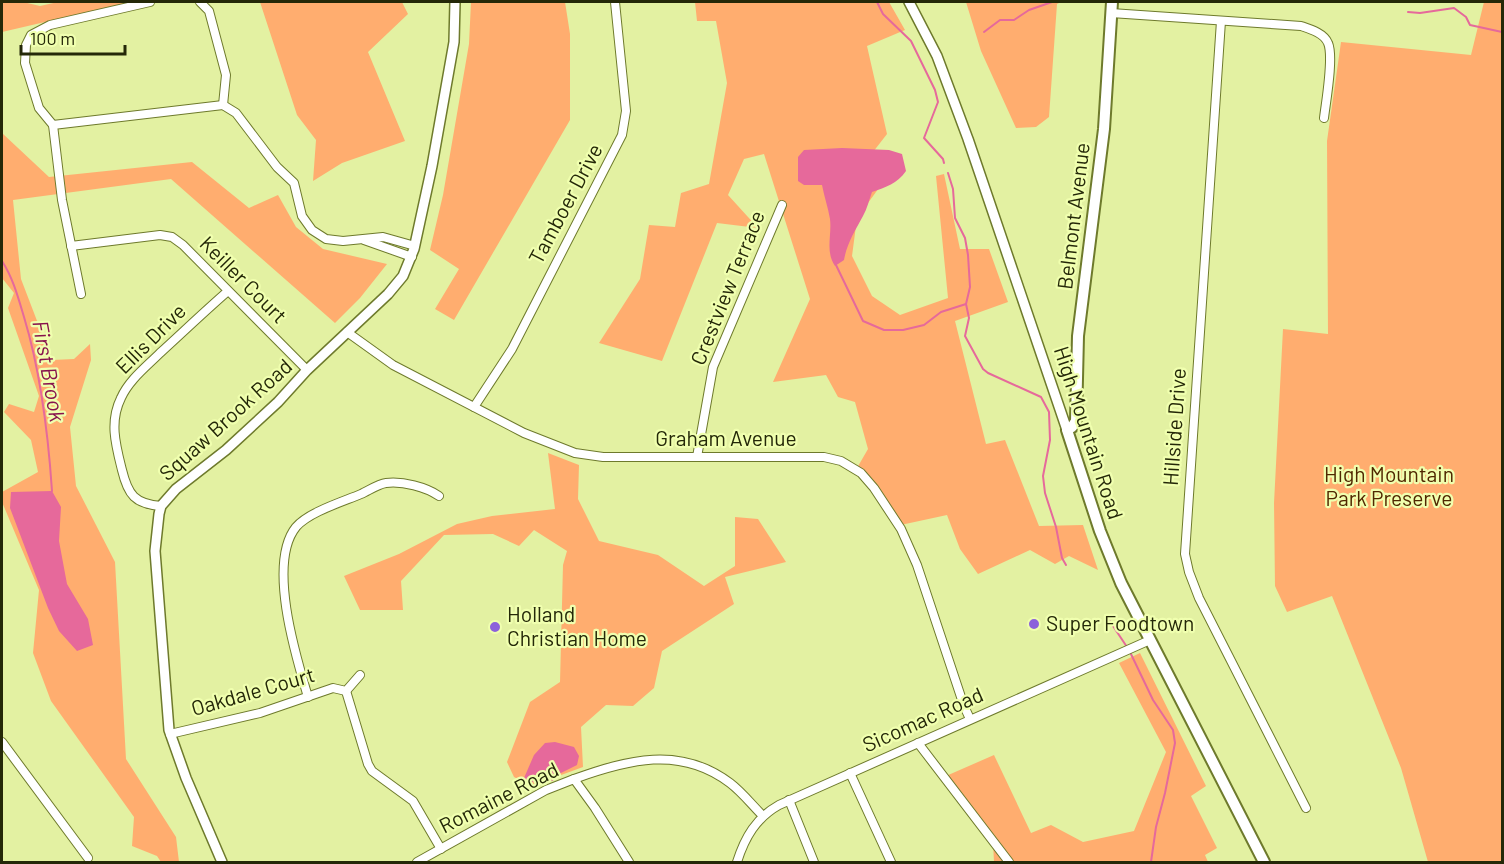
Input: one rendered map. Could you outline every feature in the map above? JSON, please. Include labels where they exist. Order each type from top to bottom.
[{"type":"main road","name":"Belmont Avenue","points":[[1067,430],[1076,421],[1078,336],[1103,144],[1112,2]]},
{"type":"main road","name":"High Mountain Road","points":[[1067,430],[1110,559],[1264,862]]},
{"type":"street","points":[[81,294],[62,200],[53,125],[39,108],[25,63],[26,45],[31,35],[50,25],[150,2]]},
{"type":"street","points":[[200,2],[209,11],[226,75],[223,105]]},
{"type":"street","name":"Squaw Brook Road","points":[[222,862],[189,788],[170,734],[155,550],[161,506],[176,489],[226,450],[269,410],[307,370],[397,284],[412,257],[415,246],[449,73],[455,31],[455,2]]},
{"type":"street","name":"Tamboer Drive","points":[[474,407],[512,349],[622,135],[627,119],[615,2]]},
{"type":"street","name":"High Mountain Road","points":[[909,2],[937,56],[968,139],[1067,430]]},
{"type":"street","points":[[1111,13],[1301,26],[1316,31],[1327,40],[1330,49],[1324,118]]},
{"type":"street","name":"Hillside Drive","points":[[1221,21],[1185,554],[1199,598],[1306,808]]},
{"type":"street","points":[[53,125],[223,105],[241,119],[277,167],[294,183],[302,216],[312,230],[326,239],[364,240],[376,236],[415,246]]},
{"type":"street","name":"Crestview Terrace","points":[[697,457],[715,361],[782,205]]},
{"type":"street","name":"Keiller Court","points":[[71,246],[160,236],[172,237],[183,245],[307,370]]},
{"type":"street","points":[[364,240],[412,257]]},
{"type":"street","name":"Ellis Drive","points":[[161,506],[146,505],[140,502],[126,487],[114,434],[118,407],[121,398],[137,375],[228,291]]},
{"type":"street","name":"Graham Avenue","points":[[347,332],[393,365],[524,433],[582,455],[824,457],[842,461],[861,473],[874,488],[901,529],[917,565],[970,719]]},
{"type":"street","points":[[308,697],[291,634],[283,570],[286,544],[296,526],[311,516],[386,483],[430,489],[439,496]]},
{"type":"street","name":"Sicomac Road","points":[[737,862],[747,836],[763,816],[789,801],[1150,640]]},
{"type":"street","name":"Oakdale Court","points":[[346,691],[360,675]]},
{"type":"street","name":"Oakdale Court","points":[[170,734],[261,713],[333,688],[346,691]]},
{"type":"street","name":"Oakdale Court","points":[[346,691],[372,771],[413,801],[441,849]]},
{"type":"street","points":[[2,742],[88,858]]},
{"type":"street","points":[[918,743],[1009,862]]},
{"type":"street","points":[[574,779],[635,760],[680,762],[702,768],[727,781],[763,816]]},
{"type":"street","points":[[850,773],[891,862]]},
{"type":"street","name":"Romaine Road","points":[[417,862],[546,790],[574,779],[628,862]]},
{"type":"street","points":[[789,801],[814,862]]},
{"type":"green space","points":[[2,2],[23,2],[40,6],[58,2],[131,2],[2,32]]},
{"type":"green space","points":[[260,2],[402,2],[408,14],[368,52],[405,141],[342,163],[313,181],[316,140],[297,115]]},
{"type":"green space","points":[[471,2],[565,2],[570,34],[570,120],[454,320],[435,309],[459,269],[430,250],[443,195],[469,44]]},
{"type":"green space","points":[[695,2],[889,2],[905,30],[867,46],[887,134],[873,152],[892,170],[857,218],[852,256],[872,296],[900,315],[948,298],[936,176],[944,174],[960,249],[989,249],[1008,302],[955,321],[986,444],[1005,440],[1039,526],[1083,525],[1098,570],[1069,556],[1055,564],[1030,550],[978,574],[960,549],[947,515],[896,526],[857,468],[868,449],[855,402],[838,397],[826,375],[773,382],[810,299],[764,154],[744,159],[728,195],[758,228],[717,223],[662,361],[599,343],[640,279],[649,225],[675,227],[681,193],[709,184],[727,83],[716,21],[697,21]]},
{"type":"green space","points":[[966,2],[1061,2],[1057,4],[1049,117],[1036,127],[1016,128],[981,51]]},
{"type":"green space","name":"High Mountain Park Preserve","points":[[1484,2],[1502,2],[1502,862],[1428,862],[1401,768],[1332,596],[1287,612],[1275,586],[1274,503],[1283,329],[1328,334],[1327,141],[1341,42],[1471,55]]},
{"type":"green space","points":[[2,133],[49,177],[192,162],[249,208],[278,195],[296,227],[323,249],[387,264],[360,298],[335,323],[171,179],[13,200],[21,279],[52,360],[74,359],[90,344],[91,360],[70,427],[76,486],[115,562],[126,759],[176,837],[179,862],[161,862],[157,856],[132,846],[134,817],[51,701],[33,653],[39,590],[2,502],[2,492],[38,472],[31,440],[4,412],[9,404],[34,412],[39,396],[8,308],[14,293],[2,278]]},
{"type":"green space","points":[[548,453],[579,465],[578,499],[599,541],[658,555],[704,586],[735,566],[735,517],[758,519],[786,562],[725,577],[734,604],[662,651],[654,688],[633,706],[606,705],[581,727],[583,767],[531,786],[514,777],[507,762],[530,702],[560,682],[563,565],[567,551],[534,530],[519,546],[493,534],[444,535],[401,581],[403,610],[360,610],[344,576],[399,554],[457,524],[492,516],[555,509]]},
{"type":"green space","points":[[1140,653],[1206,786],[1191,796],[1217,848],[1205,855],[1208,862],[994,862],[993,842],[946,776],[994,755],[1031,833],[1051,825],[1083,842],[1134,831],[1166,752],[1119,663]]},
{"type":"shaded area","points":[[842,148],[889,150],[902,154],[906,171],[887,187],[872,192],[849,243],[844,260],[835,266],[830,255],[830,219],[822,185],[804,185],[798,181],[798,157],[804,150]]},
{"type":"shaded area","points":[[52,491],[61,507],[59,541],[67,584],[88,619],[93,645],[77,651],[59,631],[48,608],[10,508],[11,492]]},
{"type":"shaded area","points":[[555,742],[574,747],[579,756],[577,765],[557,775],[552,781],[548,776],[530,783],[524,778],[534,755],[545,743]]},
{"type":"waterway","points":[[877,2],[883,14],[911,41],[935,90],[938,102],[924,138],[944,163]]},
{"type":"waterway","points":[[984,32],[1000,20],[1014,20],[1029,10],[1052,2]]},
{"type":"waterway","points":[[1408,12],[1420,13],[1454,8],[1466,17],[1470,25],[1502,32]]},
{"type":"waterway","points":[[948,173],[953,189],[955,218],[965,238],[968,255],[970,287],[966,304],[969,318],[965,336],[983,369],[1041,397],[1049,412],[1050,440],[1043,476],[1045,493],[1056,527],[1062,558],[1066,565]]},
{"type":"waterway","name":"First Brook","points":[[2,261],[17,295],[35,360],[46,425],[52,491]]},
{"type":"waterway","points":[[836,265],[863,321],[884,330],[903,330],[924,325],[941,312],[966,304]]},
{"type":"waterway","points":[[1107,617],[1127,647]]},
{"type":"waterway","points":[[1130,652],[1153,700],[1173,730],[1175,743],[1156,827],[1151,862]]},
{"type":"place","name":"Super Foodtown","points":[[1034,624]]},
{"type":"place","name":"Holland Christian Home","points":[[495,627]]}]
